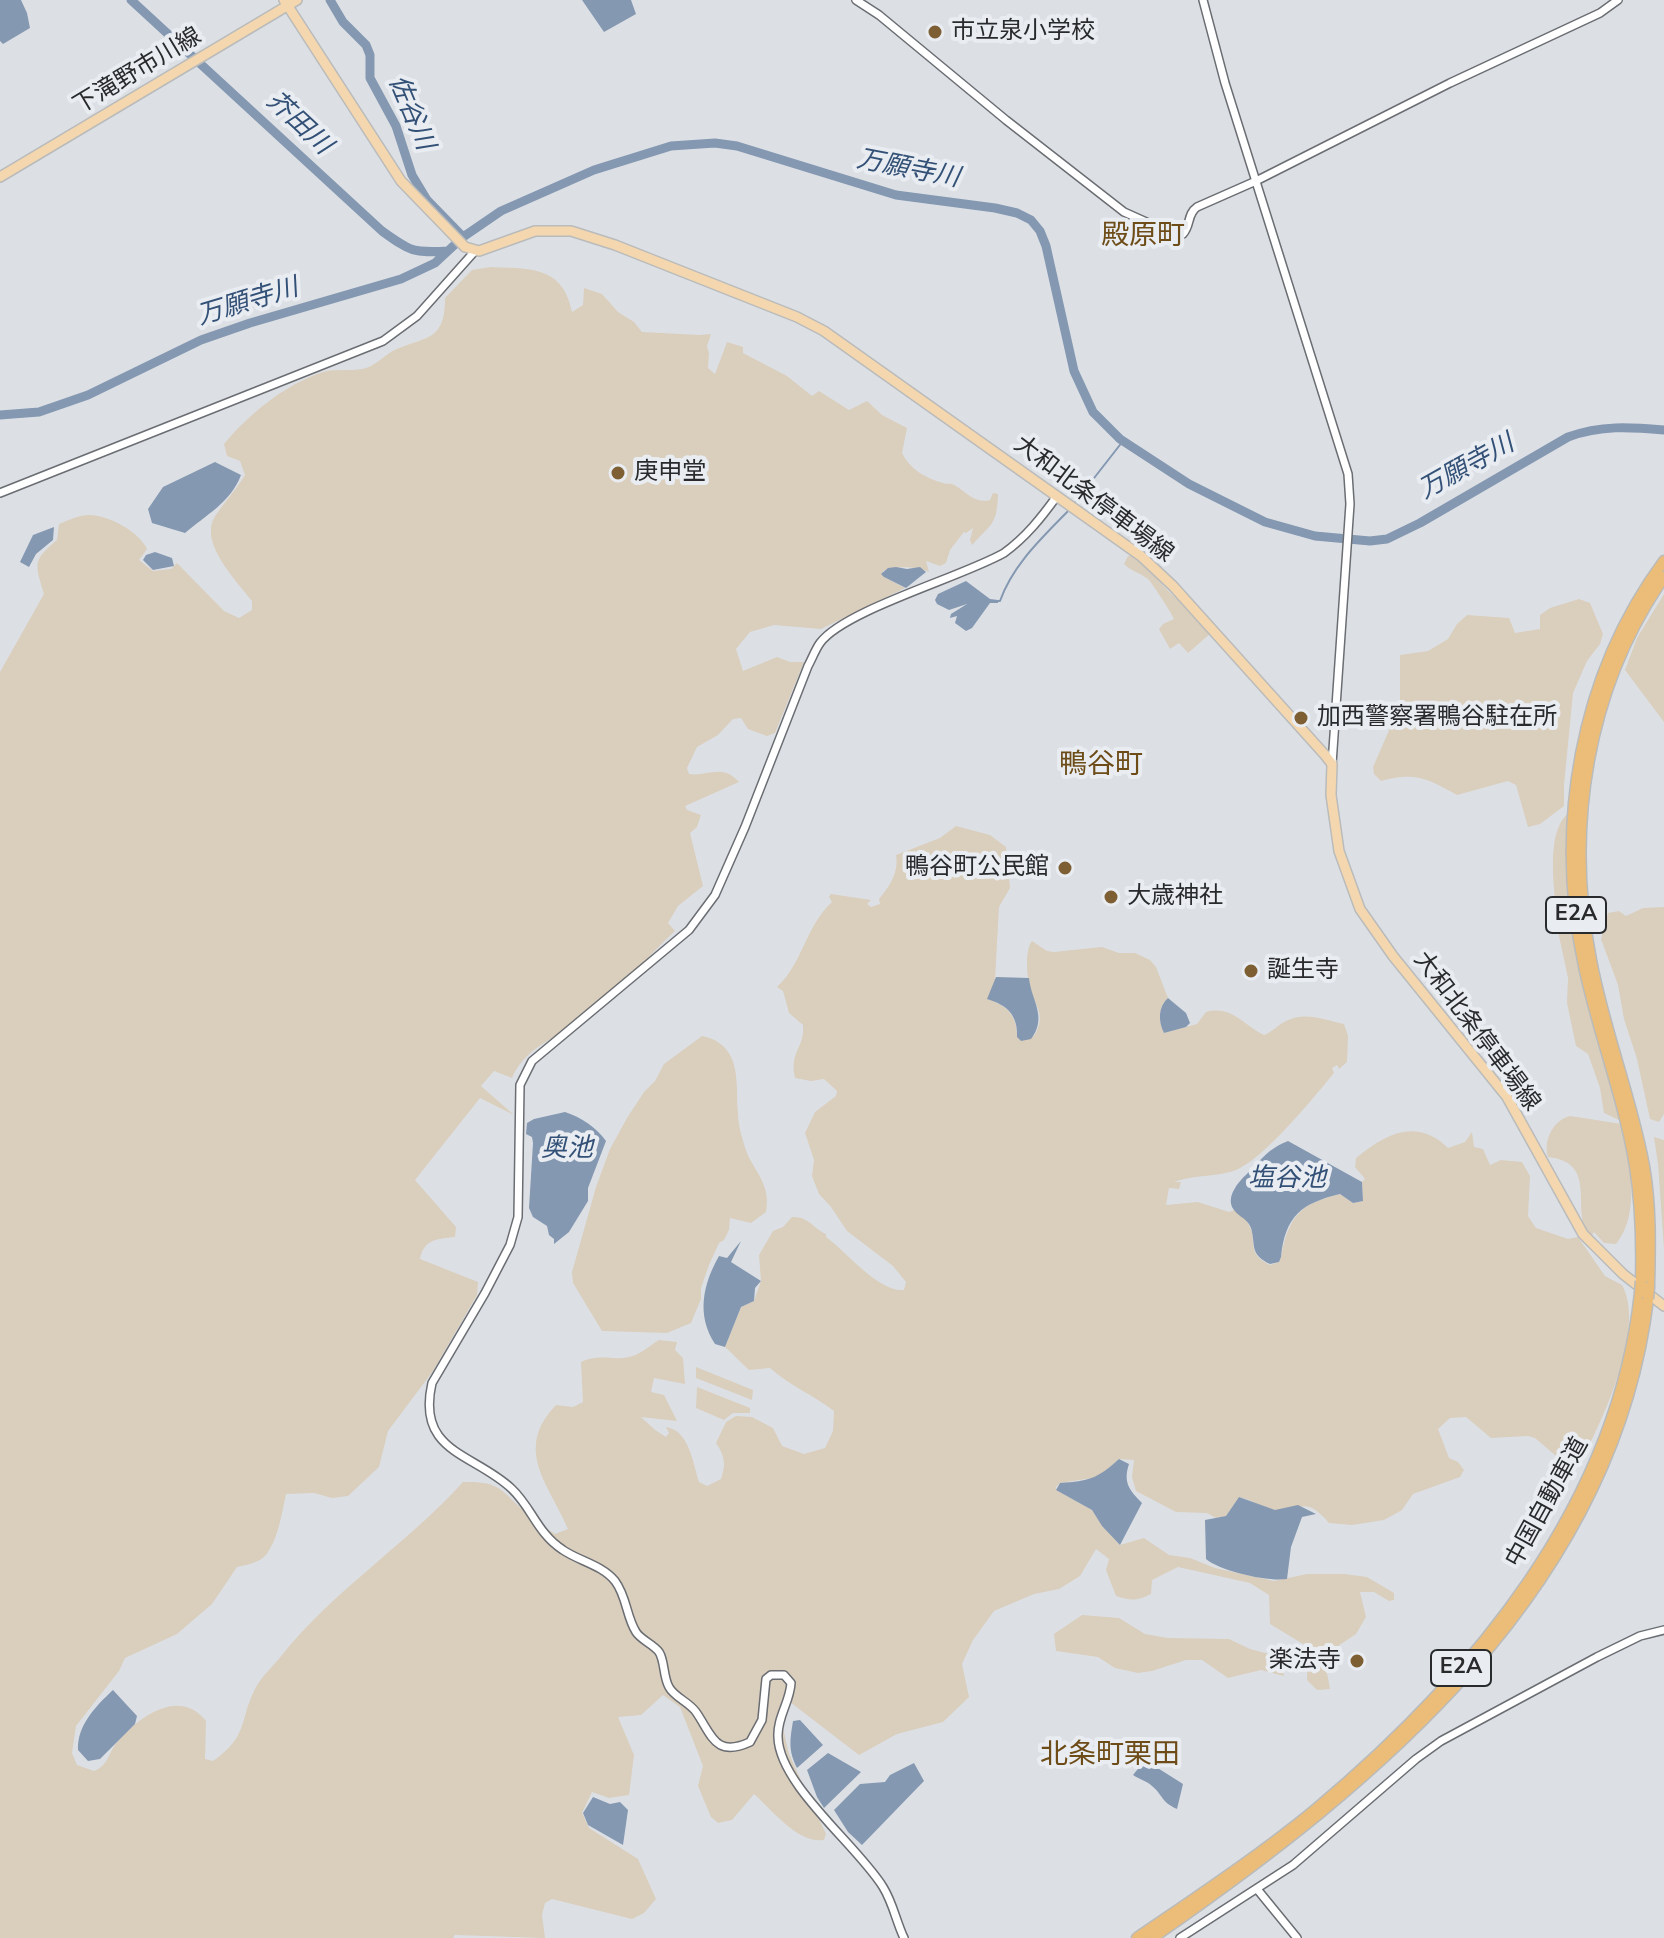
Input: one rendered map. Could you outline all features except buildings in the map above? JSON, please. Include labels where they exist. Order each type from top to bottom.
[{"type":"highway","name":"中国自動車道","points":[[1137,1938],[1235,1870],[1336,1792],[1413,1720],[1482,1643],[1552,1546],[1606,1442],[1625,1383],[1645,1290],[1635,1164],[1583,963],[1574,894],[1573,827],[1580,760],[1603,670],[1628,616],[1664,561]]},
{"type":"highway","name":"中国自動車道","points":[[1152,1938],[1276,1850],[1373,1770],[1449,1694],[1512,1617],[1566,1539],[1608,1456],[1635,1380],[1650,1231],[1646,1181],[1636,1129],[1590,959],[1582,893],[1581,827],[1588,762],[1602,703],[1623,647],[1664,577]]},
{"type":"main road","name":"下滝野市川線","points":[[0,177],[198,60],[286,3],[297,0]]},
{"type":"main road","points":[[286,3],[401,181],[461,244],[475,251]]},
{"type":"main road","name":"大和北条停車場線","points":[[475,251],[535,231],[571,231],[615,245],[797,317],[824,331],[1141,556],[1160,573],[1332,764],[1335,833],[1344,869],[1360,909],[1393,956],[1507,1097],[1583,1234],[1601,1255],[1664,1306]]},
{"type":"street","points":[[856,0],[1124,212],[1183,234],[1194,209],[1600,13],[1618,0]]},
{"type":"street","points":[[1203,0],[1225,83],[1348,474],[1350,504],[1332,764]]},
{"type":"street","points":[[0,493],[383,341],[417,316],[475,251]]},
{"type":"street","points":[[904,1938],[883,1886],[815,1807],[783,1758],[778,1738],[779,1719],[791,1683],[784,1675],[771,1675],[766,1679],[762,1720],[750,1742],[732,1748],[717,1743],[705,1731],[695,1711],[669,1688],[659,1652],[637,1634],[624,1595],[613,1579],[551,1542],[514,1491],[445,1446],[433,1430],[428,1399],[432,1383],[510,1245],[518,1217],[520,1085],[532,1061],[689,930],[715,895],[820,642],[839,627],[872,610],[1004,553],[1037,523],[1057,496]]},
{"type":"street","points":[[1180,1938],[1293,1865],[1441,1741],[1597,1657],[1640,1636],[1664,1630]]},
{"type":"street","points":[[1257,1889],[1297,1938]]},
{"type":"shaded area","points":[[491,267],[531,270],[552,278],[561,285],[572,312],[583,305],[584,288],[602,294],[642,332],[711,334],[707,346],[708,368],[715,374],[727,342],[743,347],[743,353],[787,376],[812,396],[819,391],[849,410],[867,401],[882,415],[907,428],[902,453],[914,468],[930,478],[954,485],[976,499],[990,500],[993,493],[998,494],[996,512],[992,523],[972,545],[973,528],[964,532],[950,550],[946,563],[940,566],[926,561],[929,572],[907,567],[883,571],[884,577],[905,588],[821,629],[774,625],[750,632],[736,649],[743,671],[777,657],[790,662],[804,662],[775,733],[767,736],[748,729],[741,718],[733,719],[718,735],[697,747],[687,768],[689,774],[727,773],[739,782],[685,806],[687,810],[701,815],[697,827],[690,833],[703,886],[678,906],[668,923],[675,931],[597,1010],[538,1047],[512,1078],[494,1071],[481,1086],[514,1115],[480,1098],[415,1180],[456,1227],[455,1237],[428,1244],[420,1259],[478,1282],[477,1295],[433,1371],[388,1431],[379,1467],[348,1496],[332,1498],[314,1493],[286,1494],[277,1534],[266,1555],[256,1562],[237,1567],[212,1604],[177,1634],[125,1658],[119,1671],[76,1726],[72,1753],[77,1765],[94,1771],[99,1769],[117,1742],[136,1723],[160,1709],[172,1706],[184,1706],[206,1721],[205,1759],[213,1761],[238,1735],[260,1680],[302,1631],[463,1482],[484,1483],[498,1488],[555,1534],[568,1529],[539,1467],[537,1437],[543,1421],[556,1405],[573,1407],[583,1402],[581,1362],[594,1358],[633,1356],[659,1340],[677,1342],[675,1350],[683,1358],[685,1384],[654,1378],[651,1392],[664,1395],[677,1421],[641,1417],[666,1437],[669,1433],[666,1427],[680,1434],[689,1448],[699,1482],[707,1486],[721,1479],[724,1460],[716,1443],[726,1422],[736,1416],[752,1417],[773,1428],[782,1446],[804,1454],[825,1448],[833,1431],[834,1411],[770,1368],[749,1370],[725,1347],[741,1307],[754,1301],[761,1281],[759,1255],[773,1231],[783,1227],[792,1217],[798,1217],[826,1234],[863,1270],[884,1285],[904,1290],[906,1282],[893,1266],[847,1231],[819,1194],[812,1176],[814,1160],[805,1133],[815,1112],[836,1096],[837,1091],[824,1079],[811,1081],[795,1078],[795,1055],[802,1039],[803,1025],[789,1013],[783,991],[777,987],[793,967],[816,922],[832,902],[831,894],[871,900],[867,904],[871,907],[880,904],[879,899],[895,873],[896,855],[940,838],[956,826],[990,835],[1006,847],[1010,888],[999,907],[995,980],[988,999],[1010,1012],[1021,1041],[1034,1036],[1039,1023],[1027,973],[1028,951],[1032,941],[1047,951],[1102,947],[1119,953],[1135,953],[1150,960],[1156,967],[1168,998],[1160,1014],[1164,1033],[1197,1024],[1206,1012],[1215,1011],[1230,1014],[1264,1035],[1286,1021],[1300,1017],[1344,1024],[1348,1036],[1347,1062],[1339,1069],[1337,1065],[1332,1068],[1334,1073],[1285,1129],[1242,1167],[1223,1174],[1174,1182],[1181,1182],[1179,1189],[1169,1188],[1166,1205],[1198,1202],[1229,1212],[1234,1210],[1249,1225],[1257,1256],[1270,1265],[1279,1262],[1292,1223],[1303,1209],[1340,1194],[1353,1203],[1363,1201],[1362,1182],[1365,1179],[1355,1167],[1356,1158],[1378,1142],[1401,1132],[1413,1131],[1425,1133],[1448,1148],[1465,1142],[1472,1132],[1474,1147],[1483,1149],[1490,1165],[1501,1160],[1522,1162],[1530,1176],[1528,1216],[1536,1228],[1568,1239],[1578,1237],[1605,1276],[1622,1285],[1628,1303],[1629,1325],[1619,1373],[1582,1460],[1569,1467],[1535,1438],[1491,1438],[1466,1417],[1450,1418],[1438,1429],[1449,1458],[1458,1462],[1464,1470],[1460,1477],[1413,1494],[1402,1510],[1384,1520],[1352,1525],[1329,1523],[1309,1507],[1272,1510],[1239,1497],[1226,1516],[1216,1518],[1207,1513],[1176,1512],[1136,1491],[1132,1477],[1134,1460],[1119,1459],[1099,1477],[1060,1483],[1056,1487],[1056,1490],[1092,1510],[1120,1545],[1144,1538],[1169,1555],[1274,1581],[1307,1574],[1367,1577],[1394,1593],[1394,1600],[1389,1601],[1374,1592],[1360,1592],[1366,1617],[1356,1634],[1335,1648],[1325,1662],[1330,1689],[1317,1690],[1307,1680],[1308,1647],[1270,1624],[1269,1595],[1250,1583],[1178,1567],[1152,1580],[1151,1594],[1126,1599],[1116,1596],[1106,1570],[1109,1559],[1096,1549],[1080,1576],[1059,1589],[1034,1594],[994,1611],[973,1640],[962,1664],[969,1697],[943,1722],[897,1734],[859,1755],[790,1702],[783,1728],[789,1754],[826,1834],[824,1840],[814,1840],[795,1831],[754,1794],[732,1820],[718,1823],[711,1817],[698,1786],[703,1766],[680,1707],[663,1695],[641,1715],[618,1717],[634,1755],[629,1795],[609,1798],[592,1792],[582,1813],[589,1828],[638,1859],[656,1899],[644,1913],[632,1919],[552,1899],[545,1903],[542,1915],[545,1938],[455,1935],[453,1938],[0,1938],[0,672],[44,594],[38,569],[40,558],[57,540],[59,524],[82,516],[105,518],[130,531],[147,549],[139,560],[153,571],[171,569],[177,563],[224,611],[239,618],[252,610],[252,601],[217,554],[211,533],[214,519],[245,475],[240,461],[227,456],[224,444],[256,411],[295,385],[323,372],[366,368],[393,351],[433,334],[442,322],[445,298],[472,270]]},
{"type":"shaded area","points":[[1136,555],[1211,633],[1188,653],[1179,643],[1170,649],[1159,629],[1174,619],[1172,615],[1148,579],[1124,564],[1128,556]]},
{"type":"shaded area","points":[[1664,594],[1664,722],[1625,670],[1637,638]]},
{"type":"shaded area","points":[[1579,599],[1590,603],[1603,634],[1573,693],[1564,806],[1540,824],[1528,827],[1516,785],[1508,781],[1457,795],[1420,778],[1381,781],[1374,774],[1373,767],[1400,705],[1400,655],[1428,651],[1448,639],[1467,615],[1509,618],[1515,633],[1540,629],[1540,615],[1550,608]]},
{"type":"shaded area","points":[[1570,812],[1582,977],[1621,1121],[1604,1113],[1600,1088],[1588,1054],[1576,1046],[1567,1003],[1568,978],[1558,929],[1563,924],[1557,920],[1553,862],[1557,832]]},
{"type":"shaded area","points":[[1664,907],[1664,1114],[1659,1122],[1650,1119],[1618,985],[1601,939],[1608,913],[1619,911],[1626,916],[1643,908]]},
{"type":"shaded area","points":[[702,1036],[723,1046],[734,1063],[740,1128],[747,1153],[766,1192],[766,1212],[751,1223],[730,1218],[729,1230],[709,1265],[701,1288],[701,1299],[691,1323],[667,1333],[602,1331],[573,1283],[572,1272],[596,1187],[610,1149],[644,1092],[655,1081],[664,1064]]},
{"type":"shaded area","points":[[1570,1116],[1622,1124],[1630,1170],[1631,1203],[1624,1232],[1616,1244],[1604,1243],[1594,1232],[1590,1238],[1584,1227],[1581,1189],[1574,1168],[1564,1161],[1548,1157],[1547,1144],[1551,1132],[1559,1122]]},
{"type":"shaded area","points":[[1654,1137],[1664,1140],[1664,1249],[1658,1164]]},
{"type":"shaded area","points":[[696,1367],[753,1390],[752,1400],[696,1378]]},
{"type":"shaded area","points":[[697,1387],[750,1408],[750,1413],[733,1413],[724,1420],[696,1408]]},
{"type":"shaded area","points":[[1082,1615],[1119,1618],[1145,1634],[1168,1638],[1229,1639],[1250,1649],[1280,1657],[1284,1676],[1261,1670],[1228,1678],[1202,1660],[1186,1660],[1138,1673],[1115,1668],[1098,1657],[1056,1651],[1054,1634]]},
{"type":"water","points":[[0,0],[21,0],[30,28],[3,44],[0,41]]},
{"type":"water","points":[[582,0],[631,0],[636,14],[604,32]]},
{"type":"water","points":[[215,462],[241,475],[224,500],[185,533],[152,523],[148,509],[163,487]]},
{"type":"water","points":[[54,527],[53,540],[36,554],[29,567],[20,562],[33,535]]},
{"type":"water","points":[[155,552],[172,558],[174,566],[153,570],[143,560],[146,555]]},
{"type":"water","points":[[920,567],[926,572],[906,588],[881,574],[888,568]]},
{"type":"water","points":[[966,581],[990,599],[998,600],[998,603],[990,603],[972,628],[966,631],[955,623],[957,616],[950,618],[951,614],[967,604],[949,610],[935,600],[938,594]]},
{"type":"water","points":[[996,977],[1029,978],[1038,1016],[1036,1031],[1031,1039],[1021,1041],[1010,1012],[987,999]]},
{"type":"water","points":[[1168,998],[1186,1013],[1190,1023],[1164,1033],[1160,1014]]},
{"type":"water","name":"奥池","points":[[565,1112],[588,1124],[606,1141],[588,1188],[588,1201],[569,1232],[554,1244],[547,1226],[533,1217],[529,1208],[533,1143],[532,1137],[526,1134],[527,1123],[534,1119]]},
{"type":"water","name":"塩谷池","points":[[1288,1141],[1362,1182],[1363,1201],[1353,1203],[1340,1194],[1306,1207],[1291,1221],[1279,1262],[1270,1264],[1256,1253],[1250,1225],[1234,1210],[1231,1200],[1238,1184],[1249,1172],[1257,1170],[1255,1166],[1262,1158]]},
{"type":"water","points":[[741,1241],[731,1262],[761,1281],[755,1288],[754,1301],[741,1307],[725,1347],[715,1344],[709,1333],[704,1300],[709,1277],[719,1256],[727,1258]]},
{"type":"water","points":[[1119,1459],[1129,1464],[1128,1485],[1142,1503],[1120,1545],[1092,1510],[1056,1490],[1060,1483],[1086,1480],[1098,1475]]},
{"type":"water","points":[[1239,1497],[1275,1510],[1298,1505],[1316,1514],[1302,1517],[1291,1547],[1287,1579],[1245,1575],[1206,1559],[1205,1520],[1226,1516]]},
{"type":"water","points":[[113,1690],[137,1716],[135,1724],[100,1759],[88,1761],[78,1750],[81,1732],[94,1709]]},
{"type":"water","points":[[800,1720],[823,1745],[797,1768],[792,1756],[791,1739],[793,1721]]},
{"type":"water","points":[[828,1753],[861,1772],[824,1808],[807,1770]]},
{"type":"water","points":[[1145,1760],[1183,1784],[1177,1809],[1168,1804],[1150,1784],[1133,1775]]},
{"type":"water","points":[[914,1763],[924,1781],[862,1845],[848,1832],[834,1810],[860,1784],[885,1782],[890,1775]]},
{"type":"water","points":[[593,1797],[610,1804],[620,1802],[628,1810],[623,1845],[588,1825],[583,1813]]},
{"type":"waterway","name":"芥田川","points":[[131,0],[382,231],[413,250],[448,251]]},
{"type":"waterway","name":"佐谷川","points":[[330,0],[343,22],[366,45],[370,55],[370,78],[396,126],[412,175],[427,200],[463,237]]},
{"type":"waterway","name":"万願寺川","points":[[0,415],[39,412],[88,395],[201,340],[401,279],[435,263],[463,237],[501,211],[594,170],[671,146],[715,143],[737,146],[896,195],[995,208],[1031,220],[1046,246],[1074,371],[1093,412],[1120,439],[1189,484],[1265,522],[1315,536],[1370,541],[1387,539],[1568,437],[1604,429],[1664,430]]},
{"type":"waterway","points":[[1073,505],[1123,441]]},
{"type":"waterway","points":[[998,601],[1021,563],[1069,510]]},
{"type":"place","name":"市立泉小学校","points":[[935,32]]},
{"type":"place","name":"庚申堂","points":[[618,473]]},
{"type":"place","name":"加西警察署鴨谷駐在所","points":[[1301,718]]},
{"type":"place","name":"鴨谷町公民館","points":[[1065,868]]},
{"type":"place","name":"大歳神社","points":[[1111,897]]},
{"type":"place","name":"誕生寺","points":[[1251,971]]},
{"type":"place","name":"楽法寺","points":[[1357,1661]]},
{"type":"district","name":"殿原町","points":[[1143,237]]},
{"type":"district","name":"鴨谷町","points":[[1101,766]]},
{"type":"district","name":"北条町栗田","points":[[1110,1756]]}]
